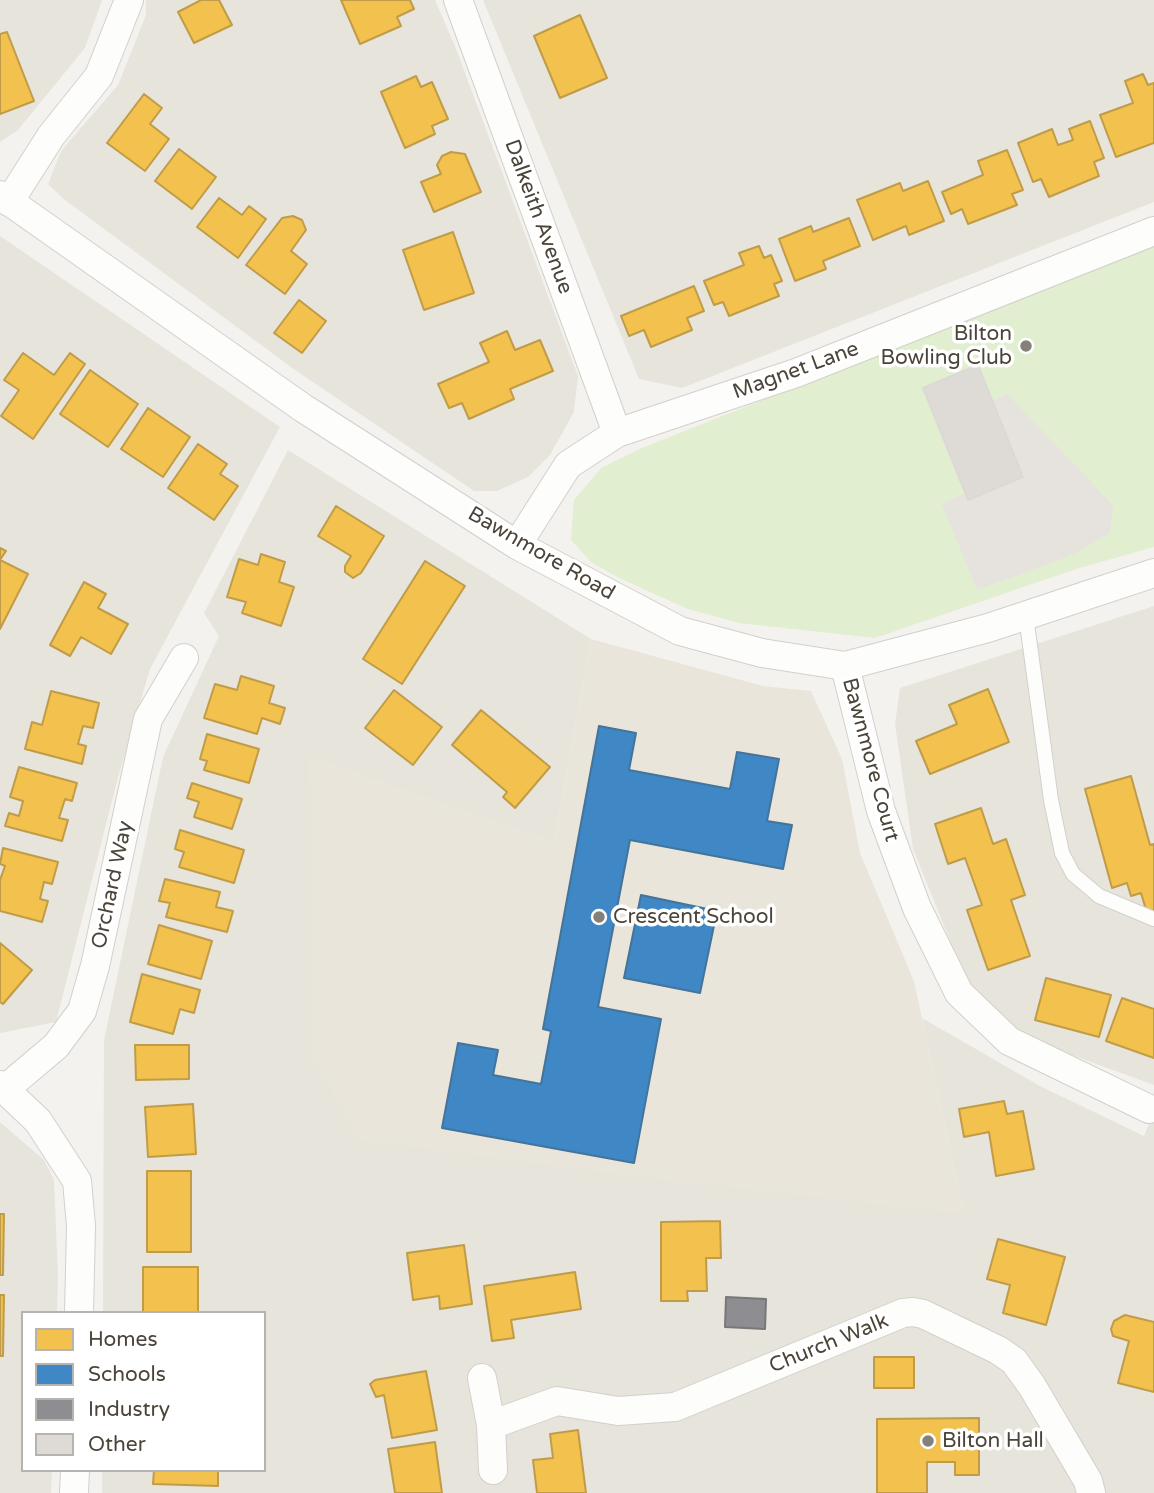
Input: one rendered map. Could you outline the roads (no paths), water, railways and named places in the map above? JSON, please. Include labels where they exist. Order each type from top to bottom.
[{"type":"street","points":[[4,198],[99,76],[129,0]]},
{"type":"street","name":"Dalkeith Avenue","points":[[458,0],[617,433]]},
{"type":"street","name":"Bawnmore Road","points":[[4,198],[303,408],[517,545],[680,631],[762,653],[845,666],[988,628],[1154,573]]},
{"type":"street","name":"Magnet Lane","points":[[517,545],[568,465],[617,433],[796,373],[1154,231]]},
{"type":"street","name":"Orchard Way","points":[[79,1311],[81,1226],[77,1181],[38,1121],[2,1087],[56,1046],[82,1010],[95,966],[148,719],[184,658]]},
{"type":"street","name":"Bawnmore Court","points":[[845,666],[881,811],[917,908],[960,993],[1009,1041],[1149,1109]]},
{"type":"street","name":"Church Walk","points":[[491,1425],[557,1401],[618,1411],[675,1407],[903,1313],[913,1312],[923,1314],[998,1350],[1014,1362],[1088,1481],[1091,1493]]},
{"type":"street","points":[[482,1378],[491,1425],[493,1470]]},
{"type":"street","points":[[74,1493],[75,1472]]},
{"type":"lane","points":[[1026,616],[1051,800],[1062,853],[1073,874],[1099,896],[1154,919]]},
{"type":"place","name":"Bilton Bowling Club","points":[[1026,346]]},
{"type":"place","name":"Crescent School","points":[[599,917]]},
{"type":"place","name":"Bilton Hall","points":[[928,1441]]}]
